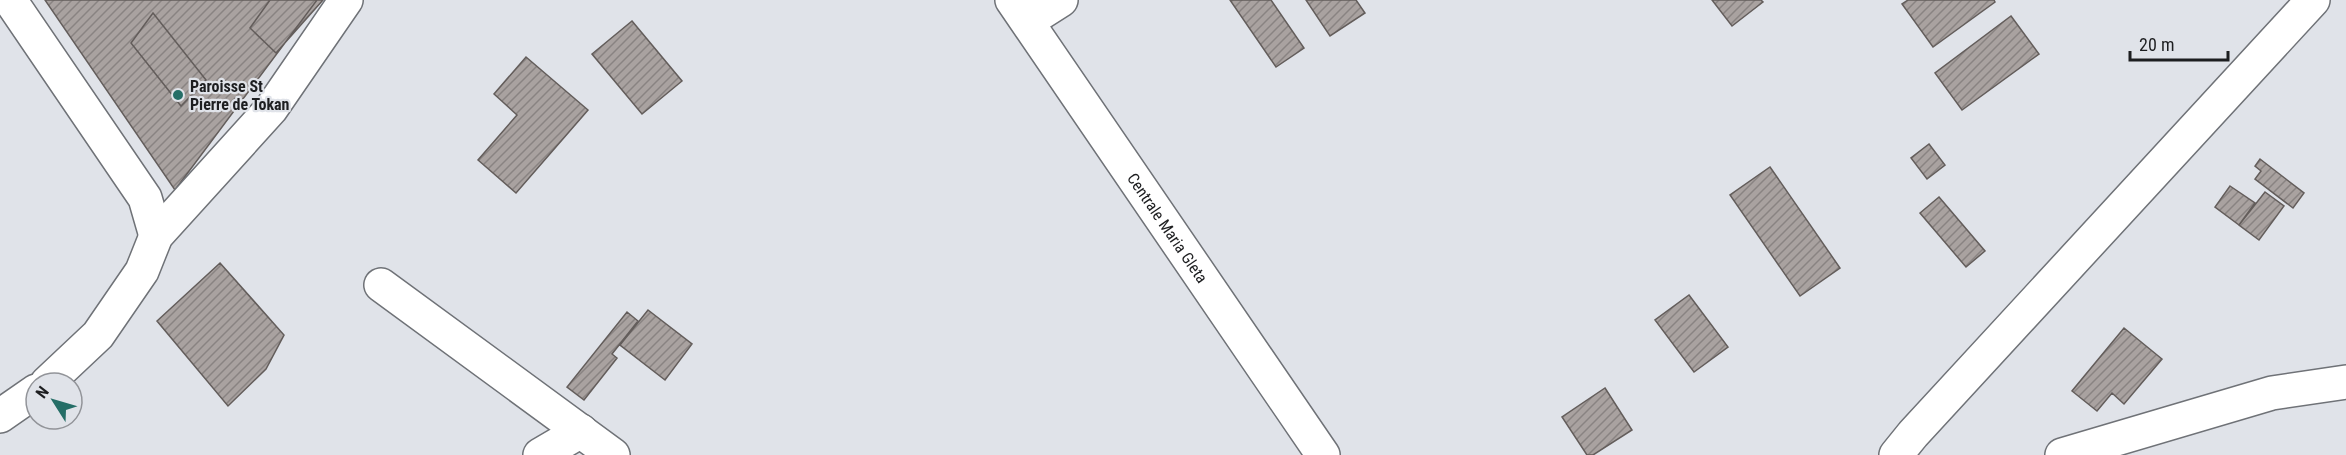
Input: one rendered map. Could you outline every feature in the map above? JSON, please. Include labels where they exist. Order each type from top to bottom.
[{"type":"street","points":[[10,0],[146,198],[156,236]]},
{"type":"street","points":[[60,371],[98,335],[142,271],[156,236],[271,109],[346,0]]},
{"type":"street","points":[[1020,11],[1060,0]]},
{"type":"street","points":[[1896,455],[1921,425],[2313,0]]},
{"type":"street","name":"Centrale Maria Gleta","points":[[1020,11],[1323,455]]},
{"type":"street","points":[[381,285],[613,455]]},
{"type":"street","points":[[2062,455],[2272,393],[2346,382]]},
{"type":"street","points":[[0,416],[24,399]]},
{"type":"street","points":[[540,455],[581,431]]},
{"type":"building","name":"Paroisse St Pierre de Tokan","points":[[45,0],[317,0],[175,190]]},
{"type":"building","points":[[270,0],[323,0],[276,53],[250,28]]},
{"type":"building","points":[[1230,0],[1271,0],[1304,48],[1276,67]]},
{"type":"building","points":[[1306,0],[1356,0],[1365,13],[1330,36]]},
{"type":"building","points":[[1712,0],[1761,0],[1763,2],[1732,26]]},
{"type":"building","points":[[1908,0],[1994,0],[1995,2],[1933,47],[1902,4]]},
{"type":"building","points":[[153,13],[206,80],[181,106],[131,43]]},
{"type":"building","points":[[2011,16],[2039,54],[1962,110],[1935,73]]},
{"type":"building","points":[[632,21],[682,81],[642,114],[592,54]]},
{"type":"building","points":[[526,57],[588,110],[516,193],[478,160],[517,115],[494,94]]},
{"type":"building","points":[[1929,144],[1945,165],[1927,179],[1911,158]]},
{"type":"building","points":[[2260,159],[2304,193],[2293,208],[2255,179],[2261,171],[2255,166]]},
{"type":"building","points":[[1770,167],[1840,268],[1800,296],[1730,195]]},
{"type":"building","points":[[2230,186],[2255,203],[2239,225],[2215,207]]},
{"type":"building","points":[[2265,192],[2284,206],[2259,240],[2239,225]]},
{"type":"building","points":[[1939,197],[1985,251],[1966,267],[1920,213]]},
{"type":"building","points":[[220,263],[284,335],[266,369],[228,406],[157,321]]},
{"type":"building","points":[[1689,295],[1728,347],[1694,372],[1655,320]]},
{"type":"building","points":[[648,310],[692,344],[665,380],[620,345]]},
{"type":"building","points":[[627,312],[638,321],[612,354],[617,358],[584,400],[567,387]]},
{"type":"building","points":[[2124,328],[2162,359],[2124,404],[2112,393],[2097,411],[2072,391]]},
{"type":"building","points":[[1605,388],[1632,430],[1593,455],[1587,455],[1562,417]]},
{"type":"place","name":"Paroisse St Pierre de Tokan","points":[[178,95]]}]
